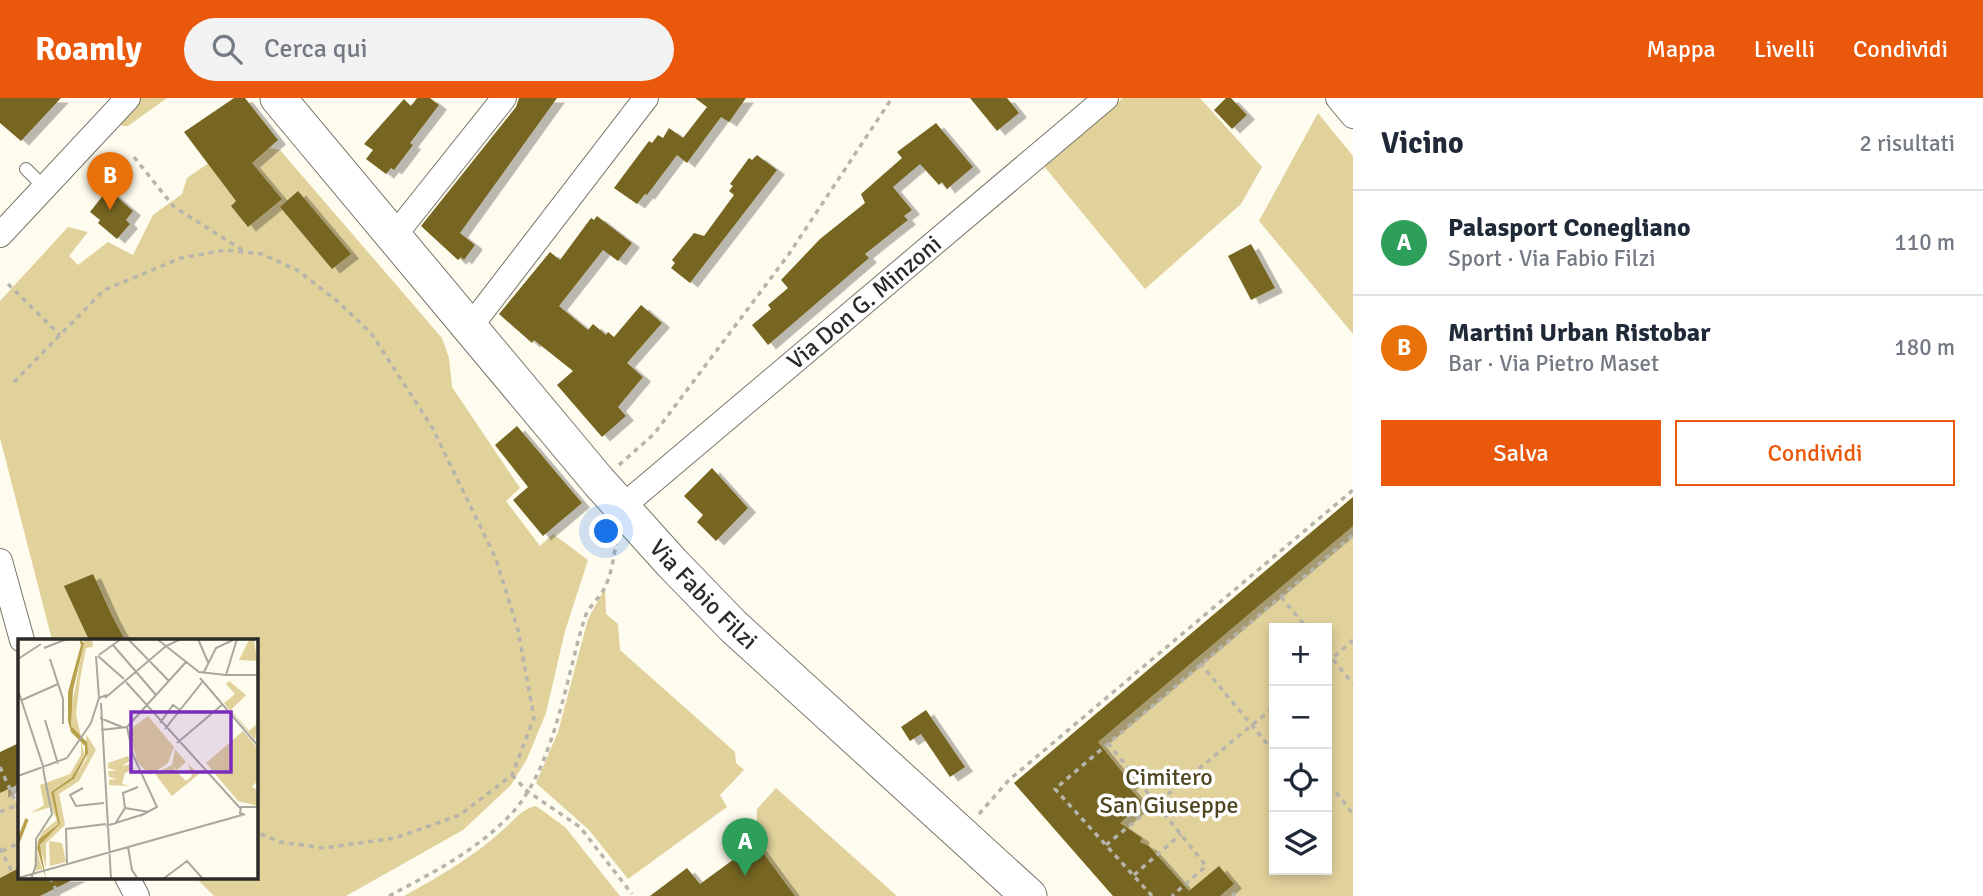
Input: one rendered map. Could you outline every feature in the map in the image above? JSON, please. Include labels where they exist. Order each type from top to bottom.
[{"type":"street","points":[[0,235],[128,98]]},
{"type":"street","name":"Via Fabio Filzi","points":[[278,98],[470,327],[618,520],[1029,896]]},
{"type":"street","points":[[394,236],[504,98]]},
{"type":"street","points":[[470,327],[646,98]]},
{"type":"street","name":"Via Don G. Minzoni","points":[[618,520],[1105,98]]},
{"type":"street","points":[[1338,98],[1353,116]]},
{"type":"street","points":[[0,561],[22,639]]},
{"type":"street","points":[[128,878],[137,896]]},
{"type":"lane","points":[[26,169],[44,187]]},
{"type":"path","points":[[611,472],[654,434],[789,254],[892,98]]},
{"type":"path","points":[[134,157],[174,207],[246,252]]},
{"type":"path","points":[[14,382],[104,289],[181,258],[226,250],[246,252],[262,254],[297,271],[336,300],[371,333],[432,427],[496,559],[518,630],[534,718],[512,775],[460,815],[395,838],[324,848],[280,842],[257,832]]},
{"type":"path","points":[[8,284],[60,335]]},
{"type":"path","points":[[978,816],[1009,780],[1353,490]]},
{"type":"path","points":[[388,896],[437,870],[491,833],[513,811],[527,791],[551,736],[585,615],[605,588],[614,556],[618,520]]},
{"type":"path","points":[[1152,896],[1055,789],[1353,535]]},
{"type":"path","points":[[1281,597],[1303,623]]},
{"type":"path","points":[[1353,640],[1332,659],[1353,684]]},
{"type":"path","points":[[1200,663],[1271,749]]},
{"type":"path","points":[[1105,845],[1269,711]]},
{"type":"path","points":[[1108,743],[1206,866],[1172,896]]},
{"type":"path","points":[[0,767],[18,807],[0,813]]},
{"type":"path","points":[[512,775],[527,791],[580,827],[632,894]]},
{"type":"path","points":[[1332,791],[1335,791],[1352,811]]},
{"type":"path","points":[[1134,875],[1181,834]]},
{"type":"path","points":[[12,872],[1,851],[18,843]]},
{"type":"path","points":[[50,878],[59,896]]},
{"type":"green space","points":[[140,98],[167,98],[128,126],[122,126],[120,120]]},
{"type":"green space","points":[[1123,98],[1200,98],[1262,167],[1241,204],[1145,289],[1043,165]]},
{"type":"green space","points":[[1318,113],[1353,156],[1353,334],[1259,221]]},
{"type":"green space","points":[[239,142],[280,150],[442,338],[449,358],[452,387],[520,488],[506,501],[540,546],[553,534],[588,560],[565,631],[546,713],[527,759],[511,785],[463,830],[346,896],[214,896],[196,878],[257,878],[257,639],[52,639],[0,438],[0,301],[68,227],[88,232],[69,256],[78,265],[108,242],[133,255],[153,215],[182,194],[187,178]]},
{"type":"green space","name":"Cimitero San Giuseppe","points":[[1353,497],[1353,896],[1113,896],[1014,783]]},
{"type":"green space","points":[[605,588],[606,614],[618,624],[620,650],[735,752],[736,763],[744,770],[720,795],[727,807],[628,879],[589,830],[536,783],[558,732],[588,619]]},
{"type":"green space","points":[[10,788],[18,807],[18,869],[0,878],[0,793]]},
{"type":"green space","points":[[776,788],[897,896],[795,896],[756,843],[757,809]]},
{"type":"green space","points":[[536,806],[565,827],[620,896],[404,896],[469,857],[523,812]]},
{"type":"building","points":[[0,98],[61,98],[21,141],[0,123]]},
{"type":"building","points":[[234,98],[245,98],[278,140],[252,163],[282,199],[248,227],[231,206],[236,201],[184,132]]},
{"type":"building","points":[[417,98],[430,98],[439,105],[410,143],[413,145],[394,170],[391,168],[386,174],[366,159],[373,150],[364,144],[404,99],[411,106]]},
{"type":"building","points":[[519,98],[557,98],[460,233],[475,245],[464,260],[461,257],[458,260],[421,226],[516,107]]},
{"type":"building","points":[[695,98],[746,98],[729,122],[721,117],[687,163],[677,155],[637,204],[614,188],[649,141],[652,143],[658,135],[663,138],[669,128],[683,138],[707,107]]},
{"type":"building","points":[[970,98],[1007,98],[1019,113],[997,131]]},
{"type":"building","points":[[1226,98],[1231,98],[1247,115],[1232,129],[1214,110]]},
{"type":"building","points":[[936,123],[973,167],[947,189],[942,182],[939,185],[920,164],[893,187],[912,210],[904,216],[908,220],[865,254],[869,258],[768,345],[752,325],[771,309],[768,305],[788,288],[781,280],[820,239],[865,203],[861,194],[902,158],[897,152]]},
{"type":"building","points":[[757,155],[777,170],[690,283],[671,268],[675,263],[672,260],[694,233],[704,236],[734,195],[729,191],[733,186],[730,184],[749,158],[752,160]]},
{"type":"building","points":[[108,189],[133,211],[126,220],[130,224],[117,239],[98,223],[100,220],[90,212]]},
{"type":"building","points":[[298,191],[351,254],[332,269],[280,207]]},
{"type":"building","points":[[597,216],[632,243],[618,261],[603,250],[559,306],[588,330],[593,324],[606,335],[608,332],[614,337],[641,305],[662,323],[627,363],[643,377],[618,407],[626,416],[602,437],[557,385],[573,371],[534,340],[532,343],[499,314],[550,252],[560,260],[591,218],[594,220]]},
{"type":"building","points":[[1251,244],[1275,288],[1251,300],[1228,256]]},
{"type":"building","points":[[517,426],[582,503],[543,536],[513,500],[528,487],[495,445]]},
{"type":"building","points":[[712,468],[748,508],[716,541],[697,522],[703,515],[684,496]]},
{"type":"building","points":[[1353,497],[1353,526],[1098,742],[1131,783],[1128,786],[1141,801],[1141,805],[1120,823],[1142,838],[1140,842],[1149,846],[1189,891],[1219,866],[1234,884],[1220,896],[1113,896],[1014,783]]},
{"type":"building","points":[[93,574],[124,639],[89,639],[64,586]]},
{"type":"building","points":[[926,710],[965,767],[950,777],[921,734],[910,741],[901,727]]},
{"type":"building","points":[[18,743],[18,784],[0,793],[0,752]]},
{"type":"building","points":[[756,843],[795,896],[650,896],[687,868],[700,884]]},
{"type":"building","points":[[18,869],[18,878],[76,878],[40,896],[0,896],[0,878]]},
{"type":"place","name":"Martini Urban Ristobar","points":[[110,210]]},
{"type":"place","name":"Palasport Conegliano","points":[[745,876]]}]
